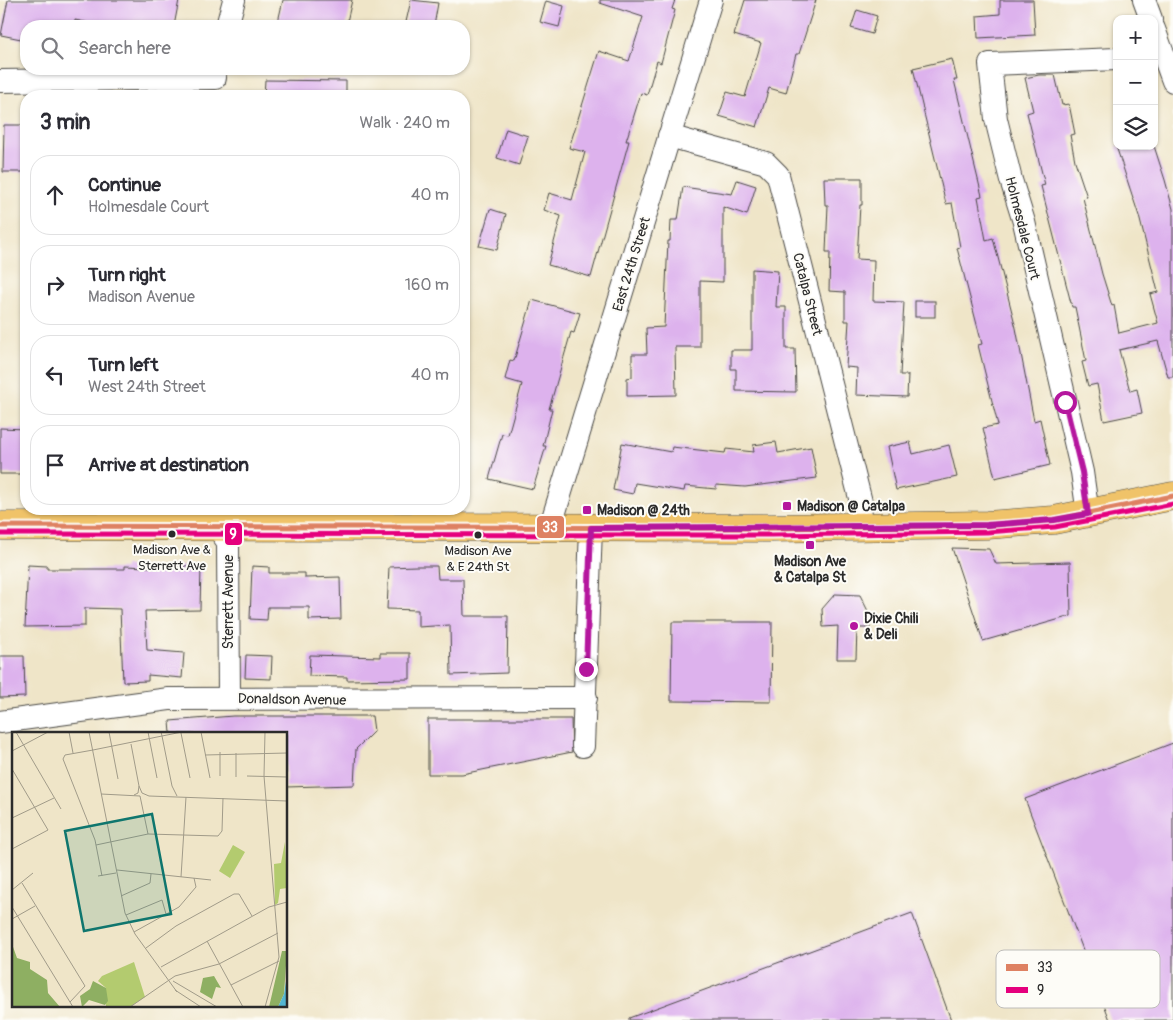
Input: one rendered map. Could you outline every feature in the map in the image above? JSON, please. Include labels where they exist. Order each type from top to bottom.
[{"type":"main road","points":[[0,526],[217,518],[550,528],[987,525],[1054,520],[1173,496]]},
{"type":"street","points":[[229,20],[234,0]]},
{"type":"street","name":"East 24th Street","points":[[550,528],[711,0]]},
{"type":"street","points":[[1144,0],[1150,15]]},
{"type":"street","points":[[1160,58],[1173,81]]},
{"type":"street","name":"Holmesdale Court","points":[[1088,514],[1082,472],[1024,222],[1011,180],[996,119],[990,64],[1113,59]]},
{"type":"street","points":[[0,80],[216,81]]},
{"type":"street","name":"Catalpa Street","points":[[669,136],[766,163],[778,175],[861,502],[860,527]]},
{"type":"street","name":"Sterrett Avenue","points":[[217,518],[228,542],[229,698]]},
{"type":"street","points":[[583,746],[591,528]]},
{"type":"street","name":"Donaldson Avenue","points":[[0,722],[169,699],[586,698]]},
{"type":"green space","points":[[108,515],[217,515],[217,527],[108,527]]},
{"type":"building","points":[[8,0],[179,0],[175,20],[20,20],[20,39],[1,35]]},
{"type":"building","points":[[283,0],[352,0],[347,20],[278,20]]},
{"type":"building","points":[[411,0],[438,3],[435,20],[406,20]]},
{"type":"building","points":[[600,0],[675,0],[672,9],[675,10],[661,63],[657,61],[647,95],[641,93],[626,141],[629,141],[591,277],[548,265],[561,216],[544,210],[549,193],[572,200],[585,152],[569,148],[599,51],[629,61],[643,17],[600,3]]},
{"type":"building","points":[[745,0],[816,0],[799,54],[796,54],[786,93],[769,88],[757,127],[719,116],[727,92],[745,97],[761,43],[734,35]]},
{"type":"building","points":[[1000,0],[1033,0],[1035,35],[978,38],[977,16],[1000,14]]},
{"type":"building","points":[[546,1],[564,6],[559,27],[540,22]]},
{"type":"building","points":[[857,10],[877,16],[872,34],[851,28]]},
{"type":"building","points":[[952,59],[957,80],[954,80],[982,196],[978,197],[986,240],[993,238],[1016,328],[1034,421],[1040,419],[1050,465],[995,478],[983,428],[998,425],[978,345],[982,344],[957,248],[960,247],[952,203],[946,204],[913,68]]},
{"type":"building","points":[[1039,75],[1055,75],[1062,105],[1069,104],[1075,134],[1070,135],[1075,161],[1087,197],[1083,198],[1102,274],[1112,306],[1114,305],[1119,333],[1158,323],[1150,294],[1158,292],[1139,216],[1117,150],[1155,150],[1173,209],[1173,377],[1168,377],[1158,341],[1119,350],[1130,391],[1137,389],[1142,413],[1104,421],[1097,384],[1088,386],[1082,362],[1086,361],[1075,307],[1072,307],[1041,186],[1045,185],[1027,113],[1033,111],[1025,78]]},
{"type":"building","points":[[265,80],[346,81],[346,90],[264,90]]},
{"type":"building","points":[[4,125],[20,125],[20,172],[3,172]]},
{"type":"building","points":[[506,129],[528,136],[519,165],[497,158]]},
{"type":"building","points":[[824,178],[862,178],[862,205],[860,205],[857,259],[874,260],[873,301],[904,302],[900,375],[908,375],[907,397],[856,395],[857,368],[846,367],[849,321],[845,321],[845,292],[829,291],[830,252],[826,252],[828,205],[825,205]]},
{"type":"building","points":[[737,180],[756,186],[747,215],[723,207],[723,282],[700,281],[700,347],[675,347],[676,395],[627,396],[627,378],[632,377],[632,354],[647,354],[646,328],[664,327],[668,241],[670,241],[671,220],[678,220],[683,187],[732,194]]},
{"type":"building","points":[[490,209],[506,214],[497,250],[479,246]]},
{"type":"building","points":[[752,269],[778,271],[776,307],[786,307],[786,349],[795,349],[796,392],[736,391],[736,369],[731,369],[731,350],[752,350]]},
{"type":"building","points":[[532,300],[580,313],[574,333],[571,332],[549,409],[552,409],[543,446],[546,446],[533,489],[489,479],[502,434],[508,435],[522,384],[505,379],[510,360],[514,361]]},
{"type":"building","points":[[915,301],[935,301],[935,317],[915,317]]},
{"type":"building","points":[[0,428],[20,429],[20,474],[0,474]]},
{"type":"building","points":[[776,442],[778,453],[811,447],[817,478],[745,487],[716,485],[716,489],[685,486],[684,491],[635,483],[633,494],[613,490],[622,443],[671,452],[672,447],[725,453],[726,449],[754,452],[753,445]]},
{"type":"building","points":[[910,442],[913,454],[949,445],[957,477],[896,490],[887,447]]},
{"type":"building","points":[[952,548],[989,549],[996,564],[1070,562],[1071,616],[983,641]]},
{"type":"building","points":[[28,565],[47,566],[47,569],[125,569],[125,566],[170,568],[170,566],[201,566],[200,610],[145,611],[147,650],[184,653],[182,678],[148,675],[148,681],[123,682],[120,609],[85,608],[85,626],[25,627]]},
{"type":"building","points":[[252,566],[269,567],[269,573],[305,573],[305,578],[340,577],[341,619],[309,620],[309,607],[268,607],[267,620],[250,619]]},
{"type":"building","points":[[437,566],[438,579],[463,579],[464,616],[508,616],[507,673],[451,675],[450,625],[418,627],[418,610],[387,609],[389,567]]},
{"type":"building","name":"Dixie Chili & Deli","points":[[835,594],[860,595],[869,613],[870,628],[857,628],[856,659],[837,659],[838,626],[823,627],[822,609]]},
{"type":"building","points":[[672,622],[772,622],[771,702],[671,701]]},
{"type":"building","points":[[380,653],[410,653],[410,679],[347,680],[347,677],[309,676],[310,655],[380,657]]},
{"type":"building","points":[[246,655],[272,656],[271,679],[245,678]]},
{"type":"building","points":[[0,656],[24,656],[25,697],[0,698]]},
{"type":"building","points":[[233,716],[372,716],[374,731],[356,749],[354,785],[288,787],[288,732],[171,732],[170,721]]},
{"type":"building","points":[[428,719],[571,719],[572,752],[462,774],[428,774]]},
{"type":"building","points":[[1173,743],[1173,1020],[1110,1020],[1105,1008],[1160,1008],[1160,950],[1083,950],[1025,799]]},
{"type":"building","points":[[912,913],[951,1020],[629,1020],[629,1018]]},
{"type":"transit line","name":"33","points":[[0,526],[771,528],[987,525],[1054,520],[1173,496]]},
{"type":"transit line","name":"9","points":[[0,534],[771,535],[987,532],[1055,527],[1173,504]]},
{"type":"place","name":"Madison @ Catalpa","points":[[787,506]]},
{"type":"place","name":"Madison @ 24th","points":[[587,510]]},
{"type":"place","name":"Madison Ave & Sterrett Ave","points":[[172,534]]},
{"type":"place","name":"Madison Ave & E 24th St","points":[[478,535]]},
{"type":"place","name":"Madison Ave & Catalpa St","points":[[810,545]]},
{"type":"place","name":"Dixie Chili & Deli","points":[[854,626]]},
{"type":"route","points":[[586,669],[591,528],[987,525],[1054,520],[1088,514],[1082,472],[1065,402]]}]
